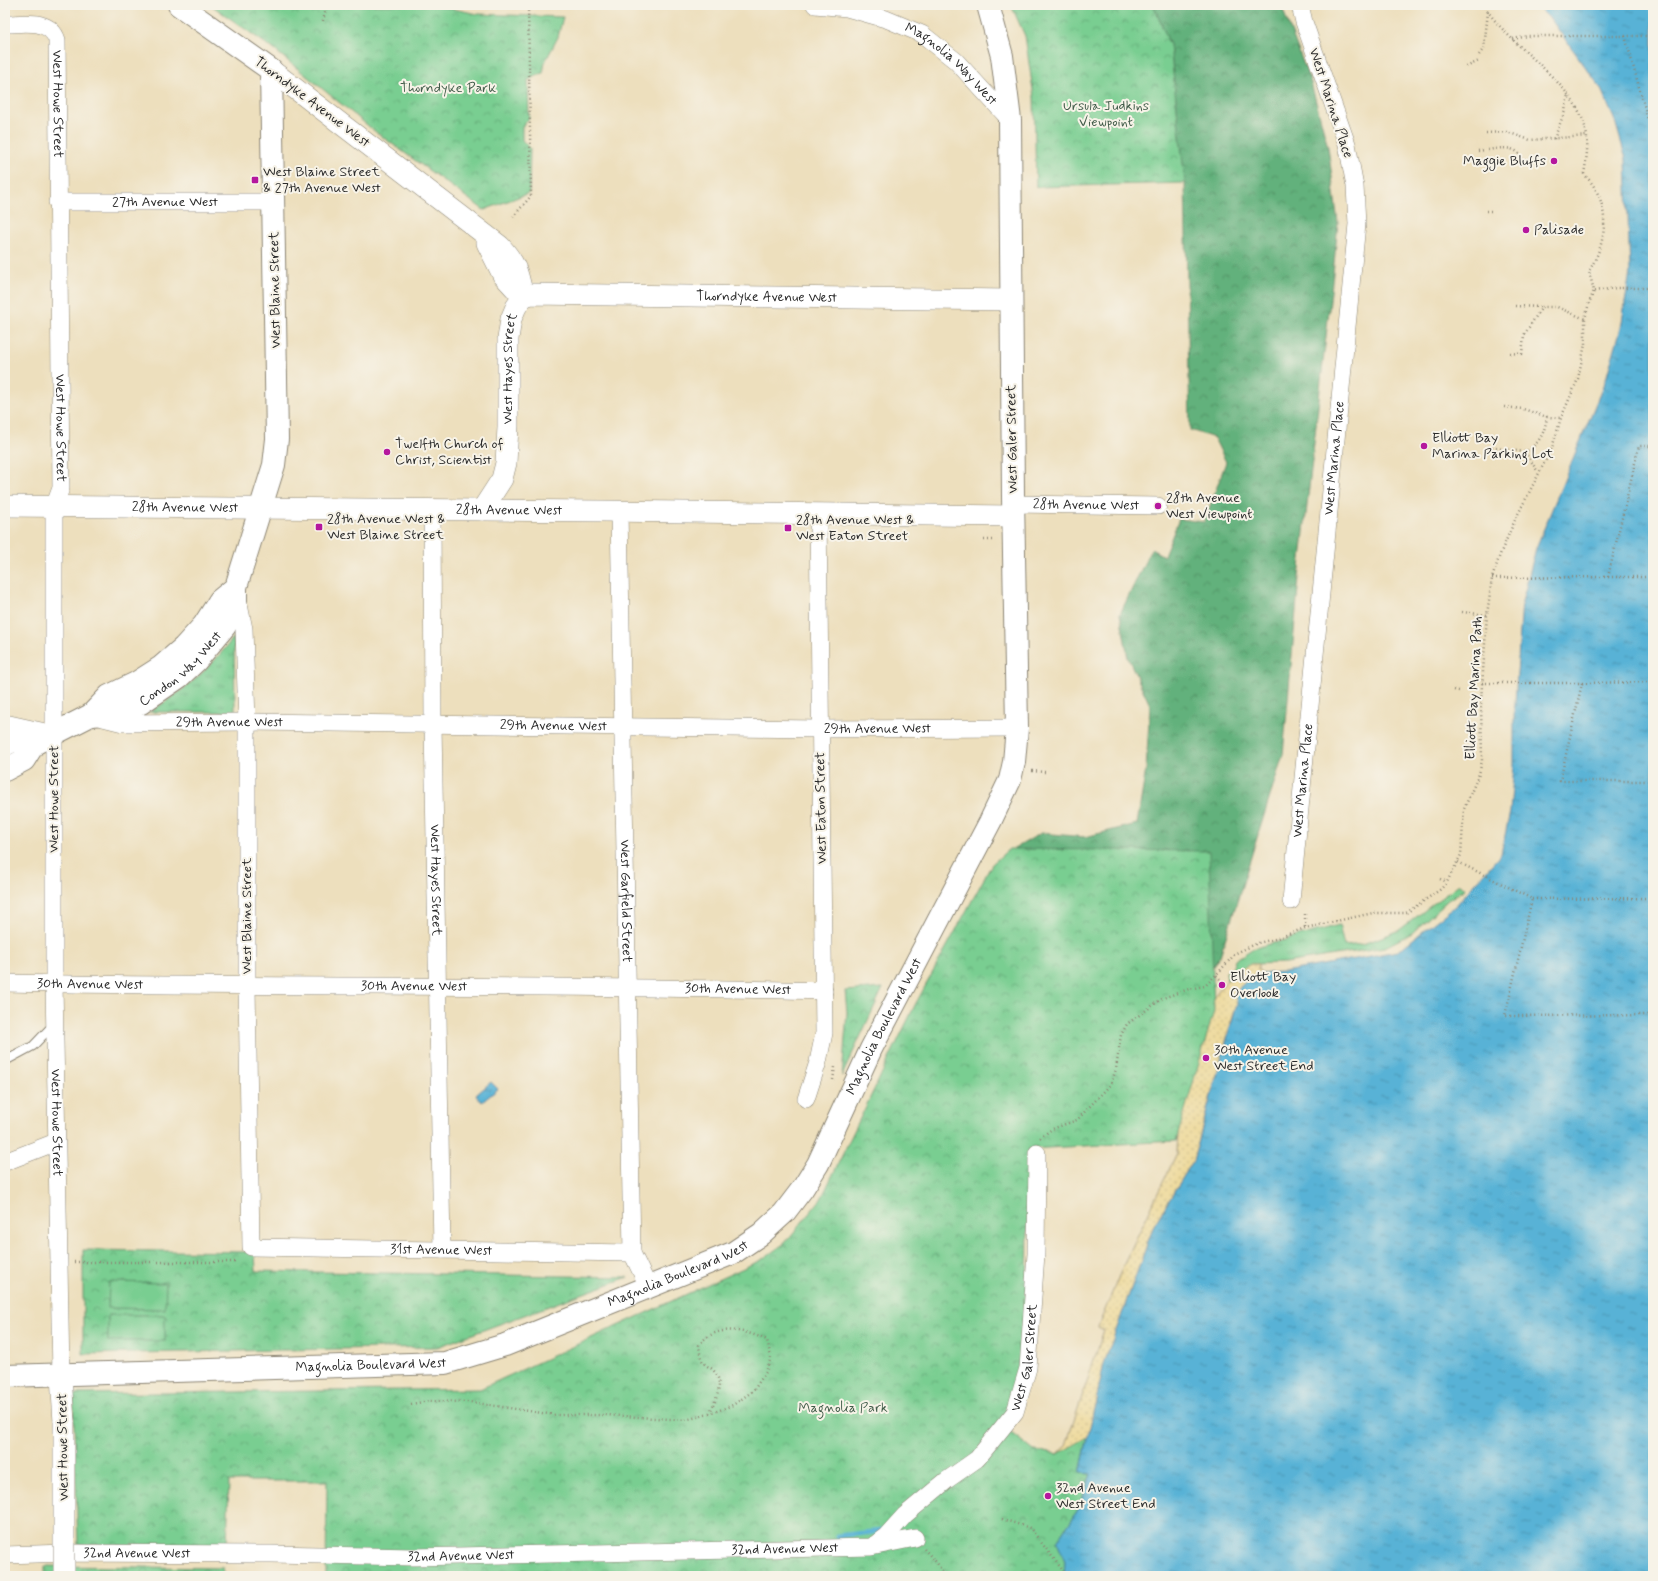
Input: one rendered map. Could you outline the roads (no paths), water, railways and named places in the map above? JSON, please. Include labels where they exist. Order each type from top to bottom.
[{"type":"main road","name":"Thorndyke Avenue West","points":[[179,5],[271,70]]},
{"type":"main road","points":[[988,5],[1002,56],[1010,120]]},
{"type":"main road","name":"West Blaine Street","points":[[261,508],[274,465],[277,439],[271,70]]},
{"type":"main road","name":"West Galer Street","points":[[1010,120],[1010,300],[1016,728],[1023,765]]},
{"type":"main road","points":[[236,587],[261,508]]},
{"type":"main road","name":"Condon Way West","points":[[5,770],[24,760],[34,744],[91,715],[109,696],[136,683],[161,667],[184,647],[204,624],[220,600],[236,587]]},
{"type":"main road","points":[[5,745],[13,741],[34,744]]},
{"type":"main road","name":"Magnolia Boulevard West","points":[[5,1376],[61,1376],[445,1363],[504,1345],[733,1253],[763,1232],[784,1213],[803,1188],[818,1164],[871,1049],[990,822],[1010,780],[1023,765]]},
{"type":"street","name":"Magnolia Way West","points":[[815,5],[847,8],[886,18],[922,34],[956,61],[1010,120]]},
{"type":"street","name":"West Marina Place","points":[[1294,5],[1304,22]]},
{"type":"street","name":"West Marina Place","points":[[1291,901],[1358,224],[1355,186],[1347,144],[1304,22],[1300,5]]},
{"type":"street","name":"West Howe Street","points":[[5,24],[39,24],[47,26],[55,33],[57,40],[57,202],[61,488],[54,507],[54,984],[61,1376],[64,1422],[64,1576]]},
{"type":"street","name":"Thorndyke Avenue West","points":[[271,70],[481,231],[503,275],[523,297],[538,293],[1010,300]]},
{"type":"street","name":"27th Avenue West","points":[[57,202],[274,202]]},
{"type":"street","name":"West Hayes Street","points":[[482,510],[502,479],[506,463],[508,334],[512,316],[523,297]]},
{"type":"street","name":"28th Avenue West","points":[[5,506],[818,513],[1158,506]]},
{"type":"street","name":"West Hayes Street","points":[[432,510],[433,724],[442,1250]]},
{"type":"street","name":"West Garfield Street","points":[[620,511],[632,1253],[649,1288]]},
{"type":"street","name":"West Eaton Street","points":[[806,1100],[818,1062],[824,1033],[818,513]]},
{"type":"street","name":"West Blaine Street","points":[[236,587],[244,629],[247,722],[247,986],[251,1247]]},
{"type":"street","name":"29th Avenue West","points":[[91,715],[123,723],[247,722],[820,729],[1016,728]]},
{"type":"street","points":[[5,723],[54,734]]},
{"type":"street","name":"30th Avenue West","points":[[5,983],[247,986],[438,986],[824,991]]},
{"type":"street","points":[[5,1162],[56,1142]]},
{"type":"street","name":"West Galer Street","points":[[871,1547],[886,1536],[905,1515],[948,1480],[978,1459],[1015,1412],[1028,1368],[1036,1254],[1038,1153]]},
{"type":"street","name":"31st Avenue West","points":[[251,1247],[632,1253]]},
{"type":"street","name":"32nd Avenue West","points":[[5,1555],[66,1553],[272,1554],[413,1557],[871,1547],[915,1538]]},
{"type":"lane","points":[[5,1061],[33,1046],[55,1024]]},
{"type":"water","points":[[1536,5],[1653,5],[1653,1576],[1064,1576],[1065,1561],[1057,1542],[1079,1508],[1091,1474],[1080,1473],[1104,1364],[1154,1225],[1193,1161],[1237,1003],[1235,995],[1239,988],[1250,978],[1263,973],[1284,972],[1398,951],[1455,906],[1501,854],[1510,812],[1514,765],[1514,717],[1522,602],[1536,548],[1606,379],[1621,328],[1630,272],[1626,159],[1615,121],[1600,87],[1552,21]]},
{"type":"water","points":[[491,1082],[498,1089],[482,1102],[476,1095]]},
{"type":"waterway","points":[[837,1536],[882,1531]]},
{"type":"place","name":"Maggie Bluffs","points":[[1554,161]]},
{"type":"place","name":"West Blaine Street & 27th Avenue West","points":[[255,180]]},
{"type":"place","name":"Palisade","points":[[1526,230]]},
{"type":"place","name":"Elliott Bay Marina Parking Lot","points":[[1424,446]]},
{"type":"place","name":"Twelfth Church of Christ, Scientist","points":[[387,452]]},
{"type":"place","name":"28th Avenue West Viewpoint","points":[[1158,506]]},
{"type":"place","name":"28th Avenue West & West Blaine Street","points":[[319,527]]},
{"type":"place","name":"28th Avenue West & West Eaton Street","points":[[788,528]]},
{"type":"place","name":"Elliott Bay Overlook","points":[[1222,985]]},
{"type":"place","name":"30th Avenue West Street End","points":[[1206,1058]]},
{"type":"place","name":"32nd Avenue West Street End","points":[[1048,1496]]},
{"type":"park label","name":"Thorndyke Park","points":[[448,88]]},
{"type":"park label","name":"Ursula Judkins Viewpoint","points":[[1106,114]]},
{"type":"park label","name":"Magnolia Park","points":[[843,1408]]}]
